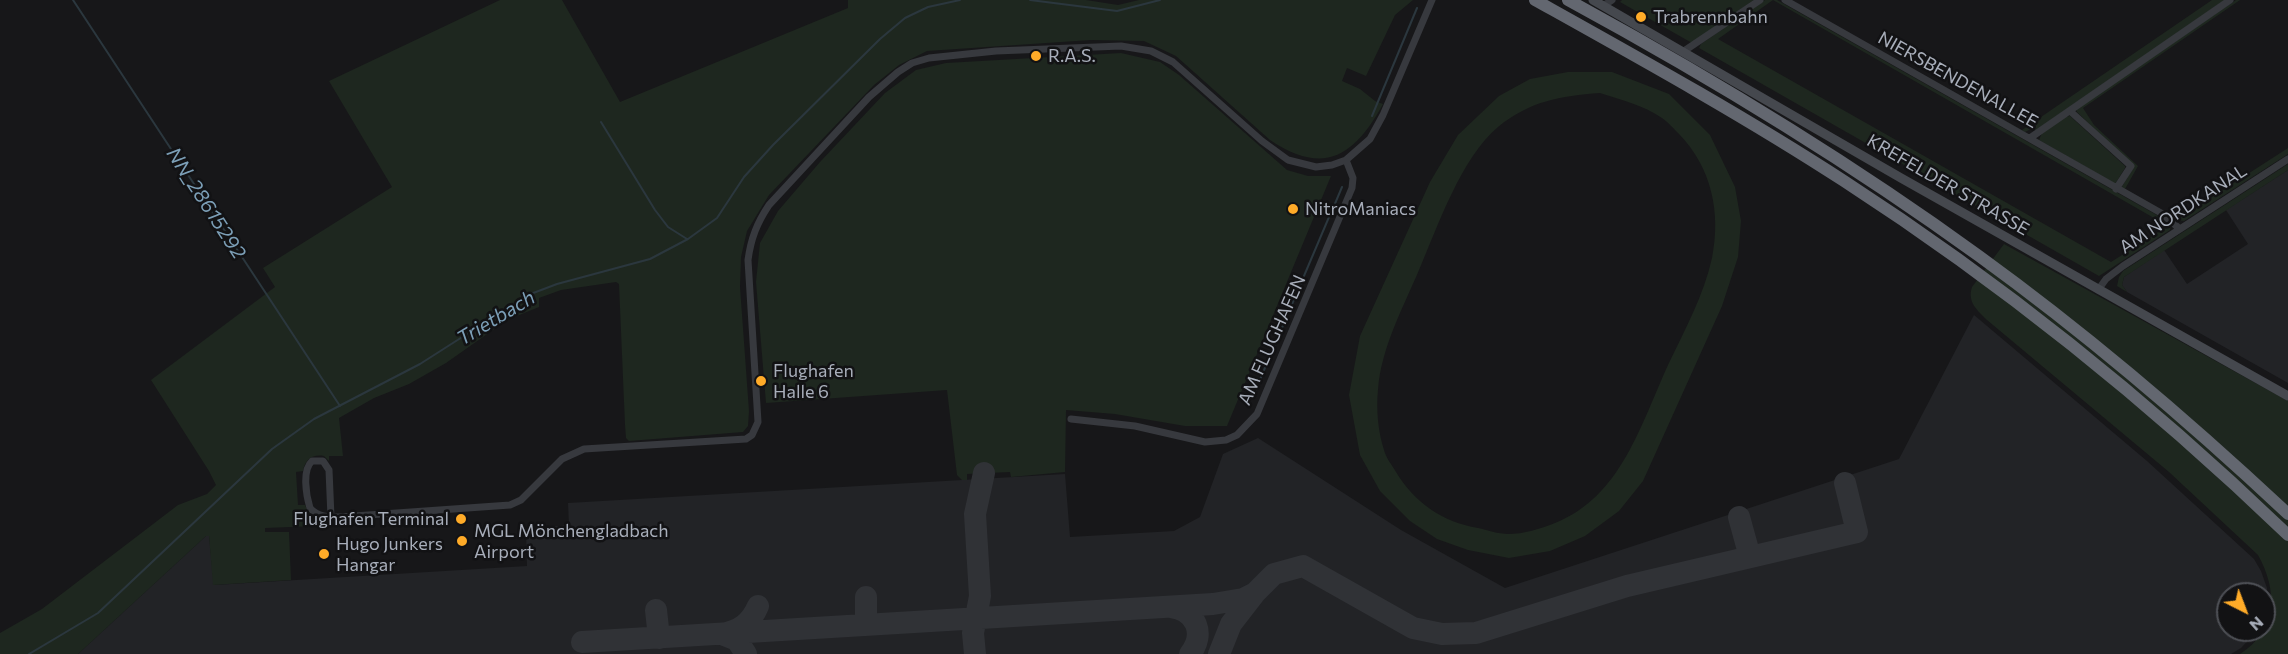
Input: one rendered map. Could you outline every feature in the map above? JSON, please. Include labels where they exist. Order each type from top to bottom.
[{"type":"highway","points":[[1535,0],[1665,72],[1794,149],[1899,218],[2056,333],[2145,405],[2288,535]]},
{"type":"highway","points":[[1568,0],[1791,129],[1995,267],[2134,376],[2288,514]]},
{"type":"highway","points":[[2252,481],[2288,506]]},
{"type":"street","points":[[331,517],[328,468],[323,461],[312,461],[306,469],[310,508],[318,515],[331,517],[510,504],[521,500],[562,459],[584,449],[746,439],[752,435],[758,422],[748,260],[751,238],[758,221],[769,205],[869,98],[898,72],[912,63],[946,55],[1043,48],[1121,46],[1151,51],[1173,62],[1262,141],[1288,159],[1316,167],[1346,160],[1370,139],[1383,115],[1430,0]]},
{"type":"street","name":"KREFELDER STRASSE","points":[[1593,0],[2098,290],[2288,396]]},
{"type":"street","points":[[1603,6],[1612,0]]},
{"type":"street","points":[[1684,51],[1760,0]]},
{"type":"street","name":"NIERSBENDENALLEE","points":[[1785,0],[2161,213],[2180,229]]},
{"type":"street","points":[[2030,138],[2230,0]]},
{"type":"street","points":[[2070,111],[2131,166],[2116,189]]},
{"type":"street","name":"AM NORDKANAL","points":[[2098,290],[2112,273],[2288,159]]},
{"type":"street","name":"AM FLUGHAFEN","points":[[1071,420],[1135,426],[1205,442],[1226,440],[1237,435],[1257,414],[1352,188],[1353,178],[1346,160]]},
{"type":"shaded area","points":[[500,0],[562,0],[620,102],[848,8],[848,0],[1086,0],[1118,5],[1139,0],[1413,0],[1395,15],[1366,76],[1347,68],[1342,81],[1360,89],[1375,101],[1383,104],[1372,122],[1349,148],[1337,155],[1323,158],[1307,157],[1289,151],[1270,140],[1176,56],[1144,41],[1091,40],[927,51],[899,65],[874,85],[769,195],[747,231],[741,257],[740,287],[749,411],[748,426],[743,432],[629,441],[626,438],[625,425],[619,284],[616,282],[561,290],[539,298],[539,307],[507,320],[446,363],[339,418],[343,456],[329,456],[329,461],[324,456],[313,457],[307,461],[303,471],[296,472],[298,505],[305,505],[308,512],[315,517],[315,526],[265,528],[265,532],[289,532],[291,580],[213,585],[209,536],[206,536],[78,654],[0,654],[0,633],[42,609],[178,505],[207,494],[216,485],[151,380],[275,287],[263,268],[392,187],[329,81]]},
{"type":"shaded area","points":[[1622,0],[1754,0],[1692,43],[1620,2]]},
{"type":"shaded area","points":[[1765,0],[1773,0],[1777,0],[2169,222],[2170,230],[2099,276],[1699,48],[1701,44]],"holes":[[[1773,0],[2168,226],[2111,262],[1718,39]]]},
{"type":"shaded area","points":[[1790,0],[2022,130],[2212,0],[2225,0],[2035,131],[2033,128],[2025,132]]},
{"type":"shaded area","points":[[2236,0],[2240,0],[2083,108],[2094,125],[2138,166],[2125,189],[2178,219],[2288,148],[2288,154],[2184,221],[2177,220],[2121,188],[2134,167],[2076,109]]},
{"type":"shaded area","points":[[1121,53],[1160,62],[1179,75],[1287,170],[1308,176],[1331,176],[1227,426],[1185,426],[1115,414],[1066,410],[1065,472],[1011,477],[1010,472],[967,474],[967,480],[962,480],[957,475],[947,390],[766,403],[756,282],[760,243],[778,211],[820,162],[885,93],[916,70],[946,63]]},
{"type":"shaded area","points":[[1568,72],[1612,72],[1669,94],[1710,135],[1735,187],[1741,221],[1738,257],[1722,306],[1643,481],[1619,511],[1585,536],[1550,551],[1509,558],[1468,550],[1437,539],[1410,521],[1380,491],[1360,455],[1349,395],[1360,336],[1430,182],[1458,135],[1499,96],[1530,79]],"holes":[[[1600,93],[1655,113],[1679,134],[1699,161],[1711,192],[1715,224],[1712,258],[1704,286],[1638,434],[1613,477],[1597,496],[1578,511],[1555,523],[1526,532],[1500,533],[1465,525],[1441,516],[1411,493],[1385,453],[1377,413],[1383,359],[1452,194],[1462,174],[1485,140],[1510,118],[1546,101]]]},
{"type":"shaded area","points":[[2070,116],[2125,166],[2115,184],[2039,140],[2042,133]]},
{"type":"shaded area","points":[[2288,164],[2288,170],[2124,277],[2122,285],[2127,292],[2117,286],[2123,271]]},
{"type":"shaded area","points":[[2288,170],[2288,383],[2127,292],[2122,285],[2124,277],[2164,250],[2187,284],[2248,244],[2226,210]]},
{"type":"shaded area","points":[[2004,244],[2288,401],[2288,654],[2240,654],[2255,642],[2276,642],[2276,582],[2269,582],[2258,555],[2169,472],[1987,320],[1972,301],[1972,287]]},
{"type":"shaded area","points":[[1974,315],[2147,461],[2254,559],[2265,582],[2216,582],[2216,642],[2247,642],[2231,654],[78,654],[206,536],[209,536],[214,585],[527,566],[526,529],[569,525],[568,503],[1065,474],[1070,537],[1174,531],[1200,517],[1223,454],[1258,438],[1401,530],[1505,588],[1899,459]]},
{"type":"waterway","name":"NN_28615292","points":[[73,0],[340,406]]},
{"type":"waterway","name":"Trietbach","points":[[29,654],[98,613],[272,449],[314,419],[420,364],[528,295],[557,284],[650,259],[688,239],[717,218],[744,177],[773,145],[880,39],[905,18],[928,7],[960,0]]},
{"type":"waterway","name":"Trietbach","points":[[1030,0],[1117,11],[1160,0]]},
{"type":"waterway","points":[[1372,116],[1417,8]]},
{"type":"waterway","points":[[601,122],[655,210],[668,227],[687,239]]},
{"type":"waterway","points":[[1334,206],[1342,187]]},
{"type":"waterway","points":[[1253,396],[1332,210]]},
{"type":"taxiway","points":[[975,654],[973,633],[980,596],[975,514],[984,473]]},
{"type":"taxiway","points":[[1219,654],[1231,624],[1255,593],[1274,574],[1303,566],[1413,628],[1442,634],[1476,633],[1627,586],[1857,532],[1845,483]]},
{"type":"taxiway","points":[[1739,517],[1750,557]]},
{"type":"taxiway","points":[[582,642],[1213,604],[1243,599],[1255,593]]},
{"type":"taxiway","points":[[866,597],[866,625]]},
{"type":"taxiway","points":[[746,654],[737,640],[722,634],[744,625],[758,606]]},
{"type":"taxiway","points":[[1171,607],[1187,613],[1196,624],[1197,639],[1190,654]]},
{"type":"taxiway","points":[[656,610],[659,638]]},
{"type":"place","name":"Trabrennbahn","points":[[1641,17]]},
{"type":"place","name":"R.A.S.","points":[[1036,56]]},
{"type":"place","name":"NitroManiacs","points":[[1293,209]]},
{"type":"place","name":"Flughafen Halle 6","points":[[761,381]]},
{"type":"place","name":"Flughafen Terminal","points":[[461,519]]},
{"type":"place","name":"MGL Mönchengladbach Airport","points":[[462,541]]},
{"type":"place","name":"Hugo Junkers Hangar","points":[[324,554]]}]
